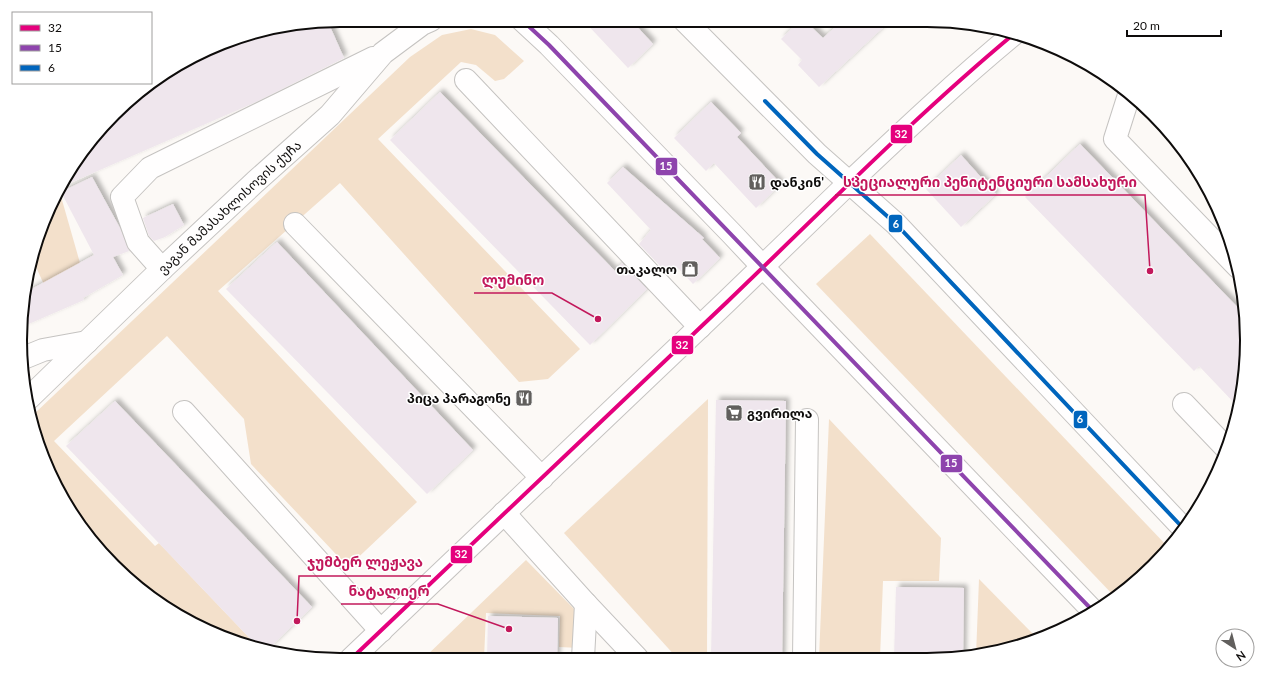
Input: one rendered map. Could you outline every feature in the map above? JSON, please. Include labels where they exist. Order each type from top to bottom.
[{"type":"main road","name":"ვაგან მამასახლისოვის ქუჩა","points":[[32,395],[162,269],[330,115],[383,53],[418,27]]},
{"type":"main road","points":[[530,27],[549,45],[705,205],[1090,607]]},
{"type":"main road","points":[[691,27],[817,154],[896,224],[1180,524]]},
{"type":"main road","points":[[357,653],[763,267],[903,131],[1009,38]]},
{"type":"main road","points":[[162,269],[138,242],[122,197],[150,168],[383,53]]},
{"type":"main road","points":[[466,80],[700,327]]},
{"type":"main road","points":[[1126,99],[1116,139],[1228,257]]},
{"type":"main road","points":[[295,224],[542,478]]},
{"type":"main road","points":[[28,356],[43,350],[87,342]]},
{"type":"main road","points":[[1184,404],[1222,444]]},
{"type":"main road","points":[[184,412],[381,631]]},
{"type":"main road","points":[[804,653],[807,420]]},
{"type":"main road","points":[[504,513],[632,653]]},
{"type":"main road","points":[[583,653],[586,604]]},
{"type":"shaded area","points":[[471,29],[495,35],[524,61],[504,79],[495,81],[476,65],[461,62],[378,139],[580,349],[548,379],[519,382],[340,183],[218,291],[417,502],[348,567],[251,464],[244,419],[167,336],[54,441],[155,546],[159,543],[251,640],[239,636],[202,621],[166,600],[134,575],[105,546],[80,514],[59,478],[44,441],[36,412],[410,57],[442,35]]},
{"type":"shaded area","points":[[61,198],[80,263],[46,289],[36,267],[44,239]]},
{"type":"shaded area","points":[[870,234],[1164,543],[1133,575],[1111,593],[816,284]]},
{"type":"shaded area","points":[[708,399],[707,653],[672,653],[564,533]]},
{"type":"shaded area","points":[[829,419],[941,538],[939,581],[883,581],[880,653],[819,653]]},
{"type":"shaded area","points":[[526,560],[578,613],[580,648],[559,647],[560,616],[486,613],[484,653],[429,653]]},
{"type":"shaded area","points":[[979,579],[1033,634],[1008,642],[976,649]]},
{"type":"building","points":[[330,27],[344,58],[256,102],[69,184],[92,149],[119,119],[149,92],[183,69],[220,51],[259,38],[299,30]]},
{"type":"building","points":[[590,27],[637,27],[653,44],[628,68]]},
{"type":"building","points":[[794,27],[811,27],[823,38],[835,27],[884,27],[819,87],[798,65],[802,60],[781,39]]},
{"type":"building","points":[[440,92],[615,271],[622,263],[647,289],[590,345],[390,140]]},
{"type":"building","points":[[711,102],[741,133],[737,137],[781,184],[756,208],[714,163],[706,171],[674,138]]},
{"type":"building","points":[[1080,144],[1238,308],[1240,340],[1234,402],[1199,366],[1194,371],[1025,197]]},
{"type":"building","points":[[961,155],[996,194],[961,227],[926,189]]},
{"type":"building","points":[[623,167],[704,238],[702,239],[720,258],[693,284],[678,268],[675,271],[670,266],[665,271],[639,244],[651,230],[607,183]]},
{"type":"building","points":[[92,177],[120,228],[129,251],[113,257],[123,275],[83,298],[84,300],[28,324],[31,289],[94,255],[63,195],[65,190]]},
{"type":"building","points":[[173,204],[184,225],[165,237],[154,241],[149,236],[143,218]]},
{"type":"building","points":[[277,242],[473,450],[427,494],[226,289]]},
{"type":"building","points":[[716,400],[786,401],[782,653],[711,653]]},
{"type":"building","points":[[115,401],[312,607],[272,645],[251,640],[66,446]]},
{"type":"building","points":[[896,587],[964,588],[963,650],[927,653],[894,653]]},
{"type":"building","points":[[488,616],[558,618],[557,653],[487,653]]},
{"type":"transit line","name":"15","points":[[530,27],[549,45],[1090,607]]},
{"type":"transit line","name":"32","points":[[357,653],[905,131],[1009,38]]},
{"type":"transit line","name":"6","points":[[765,101],[817,154],[896,224],[1180,524]]},
{"type":"place","name":"დანკინ'","points":[[757,182]]},
{"type":"place","name":"თაკალო","points":[[690,269]]},
{"type":"place","name":"სპეციალური პენიტენციური სამსახური","points":[[1150,271]]},
{"type":"place","name":"ლუმინო","points":[[598,319]]},
{"type":"place","name":"პიცა პარაგონე","points":[[524,398]]},
{"type":"place","name":"გვირილა","points":[[734,413]]},
{"type":"place","name":"ჯუმბერ ლეჟავა","points":[[297,621]]},
{"type":"place","name":"ნატალიერ","points":[[509,629]]}]
